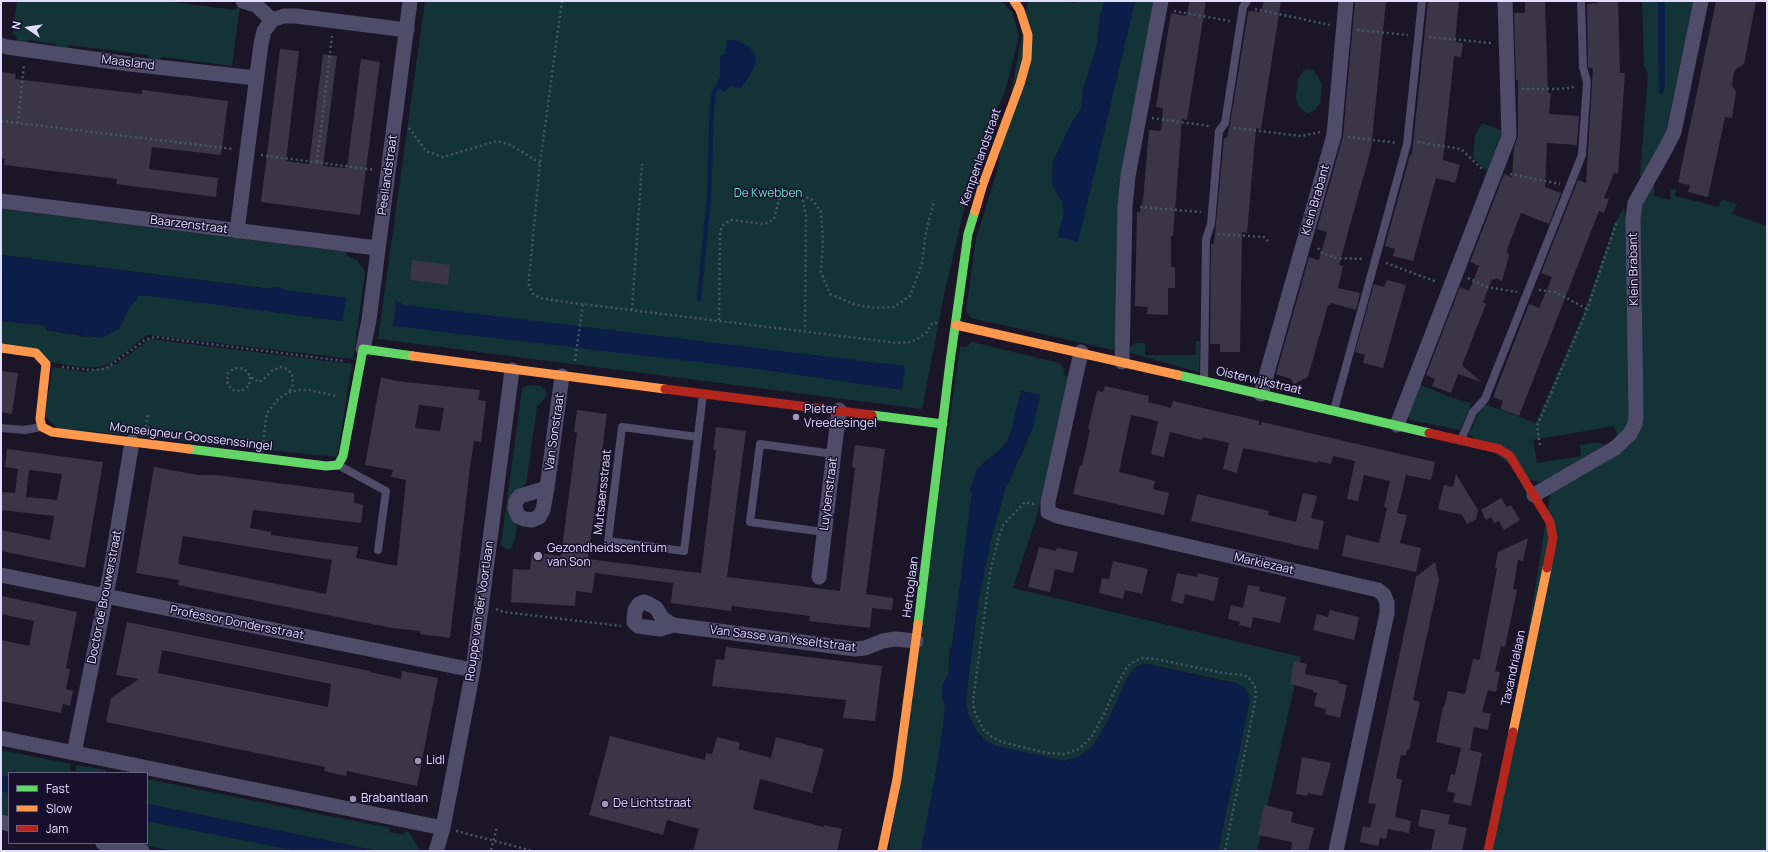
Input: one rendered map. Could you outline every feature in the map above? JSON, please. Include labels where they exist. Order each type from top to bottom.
[{"type":"street","points":[[243,1],[256,5],[272,20]]},
{"type":"street","name":"Peellandstraat","points":[[363,349],[369,320],[410,1]]},
{"type":"street","name":"Kempenlandstraat","points":[[956,325],[968,234],[983,184],[1020,84],[1027,59],[1028,35],[1020,10],[1014,1]]},
{"type":"street","name":"Klein Brabant","points":[[1261,394],[1334,132],[1346,1]]},
{"type":"street","points":[[1397,425],[1508,136],[1505,1]]},
{"type":"street","name":"Klein Brabant","points":[[1534,495],[1615,448],[1630,434],[1635,424],[1633,219],[1635,204],[1674,132],[1701,1]]},
{"type":"street","points":[[1122,362],[1125,207],[1128,176],[1161,5]]},
{"type":"street","points":[[236,231],[261,44],[264,31],[272,20],[284,16],[407,30]]},
{"type":"street","name":"Maasland","points":[[1,45],[26,50],[130,64],[256,78]]},
{"type":"street","name":"Baarzenstraat","points":[[1,201],[378,248]]},
{"type":"street","name":"Oisterwijkstraat","points":[[956,325],[1081,352],[1499,449],[1510,456],[1534,495]]},
{"type":"street","name":"Hertoglaan","points":[[882,851],[897,779],[956,325]]},
{"type":"street","points":[[1,348],[36,353],[46,364],[40,419],[42,427]]},
{"type":"street","points":[[338,465],[343,456],[363,349],[512,370],[943,424]]},
{"type":"street","points":[[1048,502],[1081,352]]},
{"type":"street","name":"Rouppe van der Voortlaan","points":[[436,851],[443,828],[473,670],[512,370]]},
{"type":"street","name":"Van Sonstraat","points":[[547,488],[562,376]]},
{"type":"street","name":"Luybenstraat","points":[[819,577],[839,410]]},
{"type":"street","name":"Monseigneur Goossenssingel","points":[[42,427],[52,432],[326,466],[338,465]]},
{"type":"street","name":"Doctor de Brouwerstraat","points":[[74,753],[106,597],[132,442]]},
{"type":"street","name":"Taxandrialaan","points":[[1488,851],[1553,538],[1550,522],[1534,495]]},
{"type":"street","name":"Markiezaat","points":[[1048,502],[1048,512],[1057,516],[1378,590],[1384,595],[1387,603],[1387,613],[1336,851]]},
{"type":"street","name":"Professor Dondersstraat","points":[[1,576],[473,670]]},
{"type":"street","points":[[638,626],[634,622],[635,610],[639,604],[644,602],[656,608],[663,619],[673,625]]},
{"type":"street","name":"Van Sasse van Ysseltstraat","points":[[638,626],[660,629],[673,625],[855,649],[865,648],[883,641],[895,639],[916,641]]},
{"type":"street","points":[[1,738],[74,753],[126,768],[147,772]]},
{"type":"street","points":[[148,772],[443,828]]},
{"type":"street","points":[[109,845],[142,851]]},
{"type":"lane","points":[[1333,411],[1407,142],[1422,1]]},
{"type":"lane","points":[[1461,440],[1474,412],[1485,400],[1582,155],[1587,82],[1583,67],[1582,1]]},
{"type":"lane","points":[[1204,381],[1206,238],[1211,224],[1219,131],[1225,123],[1240,23],[1245,4]]},
{"type":"lane","name":"Mutsaersstraat","points":[[698,437],[622,427],[608,541],[684,551],[698,437],[703,394]]},
{"type":"lane","name":"Monseigneur Goossenssingel","points":[[1,428],[24,430],[42,427]]},
{"type":"lane","points":[[824,532],[750,522],[760,444],[834,454]]},
{"type":"lane","name":"Monseigneur Goossenssingel","points":[[338,465],[386,491],[378,550]]},
{"type":"path","points":[[562,1],[540,163],[529,286],[533,294],[540,298],[583,304],[805,330],[898,343],[911,342],[920,338],[932,323],[956,325]]},
{"type":"path","points":[[1245,4],[1344,29],[1506,45]]},
{"type":"path","points":[[1161,5],[1240,23]]},
{"type":"path","points":[[317,162],[334,21]]},
{"type":"path","points":[[18,123],[26,50]]},
{"type":"path","points":[[1507,89],[1570,88],[1587,82]]},
{"type":"path","points":[[397,111],[426,151],[443,157],[497,141],[511,145],[540,163]]},
{"type":"path","points":[[1140,116],[1301,136],[1334,132],[1461,149],[1494,174],[1512,175],[1570,186]]},
{"type":"path","points":[[1,121],[247,152],[388,172]]},
{"type":"path","points":[[632,310],[642,164]]},
{"type":"path","points":[[719,320],[720,231],[723,225],[731,220],[765,224],[774,219],[779,199],[789,193],[802,195],[812,200],[821,212],[823,240],[821,272],[830,294],[856,305],[876,308],[894,307],[910,296],[922,264],[929,218],[934,200]]},
{"type":"path","points":[[802,195],[806,216],[805,330]]},
{"type":"path","points":[[1540,445],[1537,426],[1587,310],[1618,221],[1635,204]]},
{"type":"path","points":[[1125,207],[1212,212]]},
{"type":"path","points":[[1208,234],[1264,237],[1268,241]]},
{"type":"path","points":[[1456,271],[1487,287],[1528,292],[1543,290],[1556,292],[1587,310]]},
{"type":"path","points":[[574,362],[583,304]]},
{"type":"path","points":[[46,364],[91,370],[105,369],[145,340],[155,337],[360,364]]},
{"type":"path","points":[[250,377],[249,386],[241,391],[232,390],[227,382],[228,373],[235,368],[244,369],[250,377],[260,382],[276,369],[281,367],[287,369],[292,374],[294,379],[289,392]]},
{"type":"path","points":[[264,458],[263,434],[267,413],[278,399],[289,392],[309,390],[354,399]]},
{"type":"path","points":[[1048,502],[1038,505],[1025,502],[1004,524],[998,536],[985,599],[973,701],[975,713],[984,730],[992,737],[1020,747],[1047,753],[1065,754],[1079,749],[1092,736],[1103,716],[1118,681],[1128,667],[1135,661],[1144,658],[1156,659],[1223,673],[1244,675],[1251,680],[1256,689],[1255,702],[1224,851]]},
{"type":"path","points":[[482,603],[504,612],[626,627],[638,626]]},
{"type":"path","points":[[491,850],[497,827]]},
{"type":"path","points":[[443,828],[533,851]]},
{"type":"green space","points":[[17,1],[166,1],[234,10],[240,6],[232,66],[162,57],[158,60],[150,59],[147,55],[70,45],[66,49],[58,47],[55,44],[29,40],[23,45],[17,44],[17,39],[13,32]]},
{"type":"green space","name":"De Kwebben","points":[[425,1],[1001,1],[1012,12],[1019,36],[1006,88],[974,166],[944,295],[922,409],[378,339]]},
{"type":"green space","points":[[1028,1],[1065,1],[1075,3],[1074,1],[1105,1],[1100,17],[1097,44],[1083,90],[1081,109],[1072,122],[1053,162],[1052,176],[1056,192],[1062,201],[1064,214],[1059,230],[1059,237],[1078,241],[1135,1],[1155,1],[1115,347],[1113,350],[971,318],[966,311],[976,239],[997,171]]},
{"type":"green space","points":[[1642,1],[1658,1],[1659,92],[1662,95],[1665,85],[1665,1],[1694,1],[1664,139],[1642,176],[1640,176],[1648,75],[1644,65]]},
{"type":"green space","points":[[1308,69],[1313,70],[1322,84],[1320,103],[1315,110],[1309,113],[1303,111],[1298,105],[1296,97],[1298,80],[1303,71]]},
{"type":"green space","points":[[1482,123],[1502,131],[1487,172],[1473,157],[1475,135]]},
{"type":"green space","points":[[1652,185],[1654,185],[1654,196],[1670,200],[1671,189],[1676,190],[1675,196],[1719,207],[1721,199],[1737,204],[1732,214],[1767,226],[1767,851],[1493,851],[1550,495],[1553,491],[1622,451],[1630,445],[1636,437],[1639,219],[1641,205]]},
{"type":"green space","points":[[1624,208],[1627,225],[1630,373],[1628,425],[1619,437],[1617,436],[1614,426],[1533,440],[1537,463],[1581,456],[1580,445],[1599,442],[1604,445],[1548,479],[1539,482],[1531,480],[1469,434],[1478,414],[1483,406],[1487,405],[1536,423],[1582,317],[1615,223]]},
{"type":"green space","points":[[1,209],[346,252],[346,255],[358,261],[365,272],[353,359],[149,335],[144,337],[113,362],[100,367],[86,368],[49,362],[1,343],[1,321],[44,325],[47,330],[86,337],[123,323],[131,305],[137,300],[137,296],[144,295],[342,321],[346,298],[1,255]]},
{"type":"green space","points":[[150,339],[352,364],[337,457],[57,428],[44,415],[53,367],[85,372],[116,364]]},
{"type":"green space","points":[[1196,341],[1200,341],[1199,372],[1130,353],[1129,351],[1131,346],[1135,343],[1145,343],[1145,355],[1196,355]]},
{"type":"green space","points":[[972,342],[1059,363],[1065,369],[1063,375],[1069,377],[1036,519],[1013,588],[1301,657],[1257,851],[1218,851],[1250,699],[1236,683],[1152,665],[1144,664],[1138,666],[1127,678],[1108,721],[1092,747],[1080,756],[1065,761],[996,746],[985,740],[977,731],[968,714],[966,701],[979,596],[993,531],[1005,490],[1026,444],[1040,395],[1021,391],[1012,429],[1007,442],[999,451],[982,464],[970,490],[972,493],[952,647],[950,648],[948,676],[943,683],[942,698],[945,706],[943,728],[921,851],[889,851],[960,346],[966,347]]},
{"type":"green space","points":[[1419,384],[1452,398],[1472,403],[1460,430],[1411,420],[1407,415]]},
{"type":"green space","points":[[527,385],[541,386],[545,389],[547,395],[537,407],[526,484],[514,492],[510,517],[517,524],[515,539],[512,547],[508,550],[501,545],[522,389]]},
{"type":"green space","points":[[1,750],[71,764],[70,770],[75,772],[8,772],[8,777],[1,775]]},
{"type":"green space","points":[[77,765],[105,770],[106,772],[75,772]]},
{"type":"green space","points":[[148,779],[390,828],[389,832],[404,835],[405,831],[409,832],[419,849],[418,851],[378,851],[148,804]]},
{"type":"green space","points":[[1,791],[8,793],[8,818],[1,817]]},
{"type":"green space","points":[[148,821],[298,851],[172,851],[138,844],[148,844]]},
{"type":"water","points":[[1105,1],[1135,1],[1078,242],[1058,237],[1064,214],[1062,201],[1052,185],[1053,162],[1072,122],[1081,109],[1083,90],[1097,44],[1100,17]]},
{"type":"water","points":[[1658,1],[1665,1],[1665,85],[1662,95],[1659,92]]},
{"type":"water","points":[[727,40],[736,40],[748,46],[756,55],[755,65],[741,88],[731,86],[724,92],[717,87],[720,76],[720,56],[725,54]]},
{"type":"water","points":[[1,255],[270,289],[271,287],[283,288],[282,290],[346,298],[342,321],[144,295],[137,296],[137,300],[131,305],[119,329],[102,338],[47,330],[44,325],[1,321]]},
{"type":"water","points":[[395,300],[405,305],[905,366],[902,390],[757,369],[393,326],[396,304]]},
{"type":"water","points":[[1021,391],[1040,395],[1033,427],[1005,490],[993,531],[979,596],[966,701],[968,714],[977,731],[985,740],[996,746],[1065,761],[1080,756],[1092,747],[1108,721],[1127,678],[1131,672],[1144,664],[1243,686],[1250,699],[1218,851],[921,851],[943,728],[945,706],[942,698],[942,691],[943,683],[948,676],[951,652],[949,650],[952,646],[972,493],[970,490],[976,470],[999,451],[1007,442],[1012,429]]},
{"type":"water","points":[[1,775],[8,777],[8,793],[1,791]]},
{"type":"water","points":[[148,804],[378,851],[298,851],[148,821]]},
{"type":"building","points":[[1190,1],[1206,1],[1187,120],[1182,119],[1173,236],[1171,236],[1171,267],[1175,267],[1175,288],[1168,288],[1168,315],[1147,314],[1148,307],[1135,306],[1137,212],[1140,212],[1143,200],[1149,130],[1161,131],[1163,108],[1156,107],[1171,13],[1186,16]]},
{"type":"building","points":[[1264,1],[1281,1],[1261,129],[1256,128],[1247,233],[1242,232],[1240,352],[1220,352],[1220,344],[1210,344],[1211,244],[1214,244],[1224,138],[1227,138],[1230,124],[1248,13],[1249,11],[1261,12]]},
{"type":"building","points":[[1355,1],[1386,1],[1371,149],[1339,265],[1343,266],[1338,288],[1360,293],[1356,310],[1331,303],[1328,305],[1308,377],[1294,384],[1291,379],[1276,374],[1309,257],[1319,260],[1327,232],[1317,229],[1343,136]]},
{"type":"building","points":[[1428,1],[1459,1],[1455,42],[1463,43],[1461,57],[1454,56],[1443,160],[1460,165],[1455,183],[1436,178],[1413,261],[1393,256],[1395,249],[1385,246],[1410,155],[1412,154]]},
{"type":"building","points":[[1525,1],[1545,1],[1548,93],[1551,93],[1549,114],[1579,116],[1577,145],[1547,143],[1545,187],[1561,193],[1549,224],[1521,213],[1507,250],[1509,256],[1502,281],[1495,278],[1495,280],[1492,279],[1483,302],[1486,304],[1462,365],[1481,382],[1458,374],[1451,393],[1432,386],[1435,379],[1426,375],[1460,287],[1469,291],[1479,266],[1470,262],[1504,174],[1512,177],[1514,147],[1518,136],[1518,80],[1516,80],[1514,13],[1525,13]]},
{"type":"building","points":[[1598,1],[1618,1],[1620,73],[1625,73],[1618,174],[1614,173],[1604,198],[1609,199],[1604,213],[1599,211],[1519,416],[1500,409],[1503,401],[1493,397],[1529,304],[1539,308],[1552,277],[1541,273],[1578,180],[1586,183],[1593,68],[1589,68],[1588,66],[1587,4],[1598,3]]},
{"type":"building","points":[[1716,1],[1756,1],[1744,64],[1735,70],[1733,77],[1732,86],[1736,91],[1732,118],[1725,117],[1708,197],[1688,192],[1690,185],[1678,183]]},
{"type":"building","points":[[280,49],[299,51],[286,161],[309,164],[323,54],[337,56],[323,166],[347,168],[361,59],[380,62],[360,215],[261,202]]},
{"type":"building","points":[[1,72],[16,74],[15,79],[142,94],[142,90],[228,101],[221,155],[152,147],[149,169],[218,178],[216,197],[116,184],[117,179],[4,165],[5,159],[1,158]]},
{"type":"building","points":[[412,260],[450,265],[448,285],[410,280]]},
{"type":"building","points":[[1387,280],[1406,285],[1383,368],[1363,363],[1365,355],[1355,352],[1374,284],[1384,287]]},
{"type":"building","points":[[1,371],[18,373],[12,414],[1,412]]},
{"type":"building","points":[[381,377],[396,381],[480,390],[478,400],[486,401],[481,442],[474,441],[470,467],[450,638],[420,634],[420,631],[392,628],[178,585],[179,580],[136,573],[154,467],[198,475],[216,475],[354,493],[354,503],[363,505],[361,523],[253,510],[250,528],[271,532],[271,535],[358,547],[356,558],[397,566],[406,480],[391,477],[393,470],[365,465]],"holes":[[[419,405],[444,408],[440,431],[415,428]],[[183,536],[332,560],[326,594],[178,564]]]},
{"type":"building","points":[[1105,386],[1149,396],[1148,402],[1171,408],[1173,401],[1259,421],[1259,425],[1261,425],[1262,422],[1435,462],[1431,480],[1406,475],[1397,513],[1407,515],[1400,543],[1421,548],[1416,572],[1342,556],[1346,535],[1379,543],[1387,508],[1384,507],[1390,481],[1364,475],[1358,501],[1347,499],[1355,461],[1333,456],[1331,464],[1318,461],[1318,463],[1243,448],[1237,473],[1223,469],[1229,443],[1203,437],[1202,440],[1170,432],[1164,457],[1151,454],[1158,421],[1131,415],[1119,472],[1155,481],[1153,489],[1169,493],[1164,515],[1073,494],[1080,465],[1082,466],[1090,430],[1088,429],[1097,391],[1103,392]]},
{"type":"building","points":[[577,410],[607,414],[588,559],[675,570],[701,573],[716,450],[713,450],[716,427],[746,431],[727,577],[840,591],[855,468],[852,467],[855,445],[885,449],[866,594],[893,598],[892,610],[872,608],[870,628],[809,621],[810,616],[732,606],[731,611],[671,603],[673,583],[595,573],[592,593],[576,591],[575,606],[511,602],[513,569],[530,570],[532,552],[561,556],[577,433],[574,432]]},
{"type":"building","points":[[7,449],[103,462],[85,568],[1,551],[1,530],[50,540],[54,516],[1,510],[1,492],[15,493],[18,469],[5,467]],"holes":[[[29,470],[62,474],[57,500],[26,497]]]},
{"type":"building","points":[[1456,474],[1478,510],[1476,519],[1467,524],[1462,515],[1438,509],[1444,485],[1453,487]]},
{"type":"building","points":[[1303,493],[1317,496],[1311,518],[1324,521],[1318,550],[1191,521],[1197,494],[1269,511],[1268,515],[1296,522]]},
{"type":"building","points":[[1501,498],[1507,507],[1511,505],[1520,520],[1504,530],[1499,521],[1494,523],[1491,517],[1486,520],[1481,510]]},
{"type":"building","points":[[1528,538],[1523,561],[1518,560],[1513,589],[1517,590],[1505,647],[1501,646],[1495,671],[1500,672],[1496,692],[1488,690],[1482,712],[1491,714],[1488,730],[1474,727],[1470,750],[1436,742],[1443,707],[1448,691],[1465,694],[1473,659],[1479,660],[1480,658],[1497,568],[1495,568],[1498,552]]},
{"type":"building","points":[[1039,547],[1056,551],[1057,548],[1078,552],[1073,573],[1055,569],[1050,592],[1028,587]]},
{"type":"building","points":[[1113,561],[1148,569],[1142,594],[1125,590],[1123,599],[1099,593],[1102,578],[1109,579]]},
{"type":"building","points":[[1435,562],[1439,580],[1413,700],[1420,702],[1409,750],[1407,749],[1406,756],[1401,755],[1396,778],[1402,780],[1395,817],[1411,821],[1409,833],[1388,829],[1386,839],[1380,838],[1378,846],[1360,842],[1363,826],[1370,828],[1376,804],[1368,803],[1416,577]]},
{"type":"building","points":[[1177,573],[1197,577],[1198,573],[1219,578],[1214,601],[1185,594],[1183,604],[1171,601]]},
{"type":"building","points":[[1248,585],[1260,587],[1259,591],[1286,597],[1280,623],[1253,617],[1251,628],[1239,625],[1240,622],[1228,619],[1231,605],[1243,608]]},
{"type":"building","points":[[1,596],[77,612],[66,668],[70,669],[66,689],[73,691],[70,706],[63,704],[61,713],[1,701],[1,640],[29,646],[34,621],[1,614]]},
{"type":"building","points":[[1330,610],[1359,617],[1354,640],[1313,630],[1317,614],[1328,617]]},
{"type":"building","points":[[127,622],[370,671],[401,679],[402,671],[438,678],[417,786],[347,771],[346,776],[324,771],[325,767],[106,722],[111,698],[139,679],[116,675]],"holes":[[[162,650],[331,684],[328,707],[158,673]]]},
{"type":"building","points":[[726,647],[882,666],[875,721],[843,718],[846,700],[712,686],[716,659],[724,660]]},
{"type":"building","points":[[1294,661],[1307,664],[1305,674],[1339,681],[1338,683],[1347,685],[1340,718],[1325,714],[1326,709],[1314,706],[1317,693],[1313,692],[1313,690],[1290,684]]},
{"type":"building","points":[[610,736],[705,760],[706,753],[712,754],[717,737],[740,743],[738,749],[771,758],[776,737],[824,749],[812,793],[760,779],[753,809],[824,827],[824,825],[842,829],[837,851],[693,851],[699,829],[667,820],[663,835],[589,815]]},
{"type":"building","points":[[1461,748],[1482,753],[1471,806],[1453,802],[1455,793],[1447,791],[1451,774],[1455,775]]},
{"type":"building","points":[[1302,757],[1331,763],[1322,796],[1308,793],[1307,796],[1296,794]]},
{"type":"building","points":[[1264,805],[1293,812],[1291,822],[1314,828],[1308,851],[1291,851],[1292,842],[1258,835]]},
{"type":"building","points":[[1421,809],[1450,815],[1448,824],[1467,828],[1462,851],[1431,851],[1435,830],[1418,826]]},
{"type":"waterway","points":[[699,299],[709,197],[712,105],[714,92],[721,82]]},
{"type":"traffic: fast","points":[[918,624],[950,362],[968,234],[975,211]]},
{"type":"traffic: fast","points":[[189,449],[326,466],[338,465],[343,456],[363,349],[413,356]]},
{"type":"traffic: fast","points":[[1178,375],[1429,433]]},
{"type":"traffic: fast","points":[[872,415],[943,424]]},
{"type":"traffic: slow","points":[[975,211],[983,184],[1020,84],[1027,59],[1028,35],[1020,10],[1014,1]]},
{"type":"traffic: slow","points":[[956,325],[1178,375]]},
{"type":"traffic: slow","points":[[1,348],[36,353],[46,364],[40,419],[42,427],[52,432],[189,449]]},
{"type":"traffic: slow","points":[[413,356],[665,389]]},
{"type":"traffic: slow","points":[[1513,732],[1547,568]]},
{"type":"traffic: slow","points":[[882,851],[897,779],[918,624]]},
{"type":"traffic: jam","points":[[665,389],[872,415]]},
{"type":"traffic: jam","points":[[1429,433],[1499,449],[1510,456],[1550,522],[1553,538],[1547,568]]},
{"type":"traffic: jam","points":[[1488,851],[1513,732]]},
{"type":"place","name":"Pieter Vreedesingel","points":[[796,417]]},
{"type":"place","name":"Gezondheidscentrum van Son","points":[[538,556]]},
{"type":"place","name":"Lidl","points":[[418,761]]},
{"type":"place","name":"Brabantlaan","points":[[353,799]]},
{"type":"place","name":"De Lichtstraat","points":[[605,804]]}]
